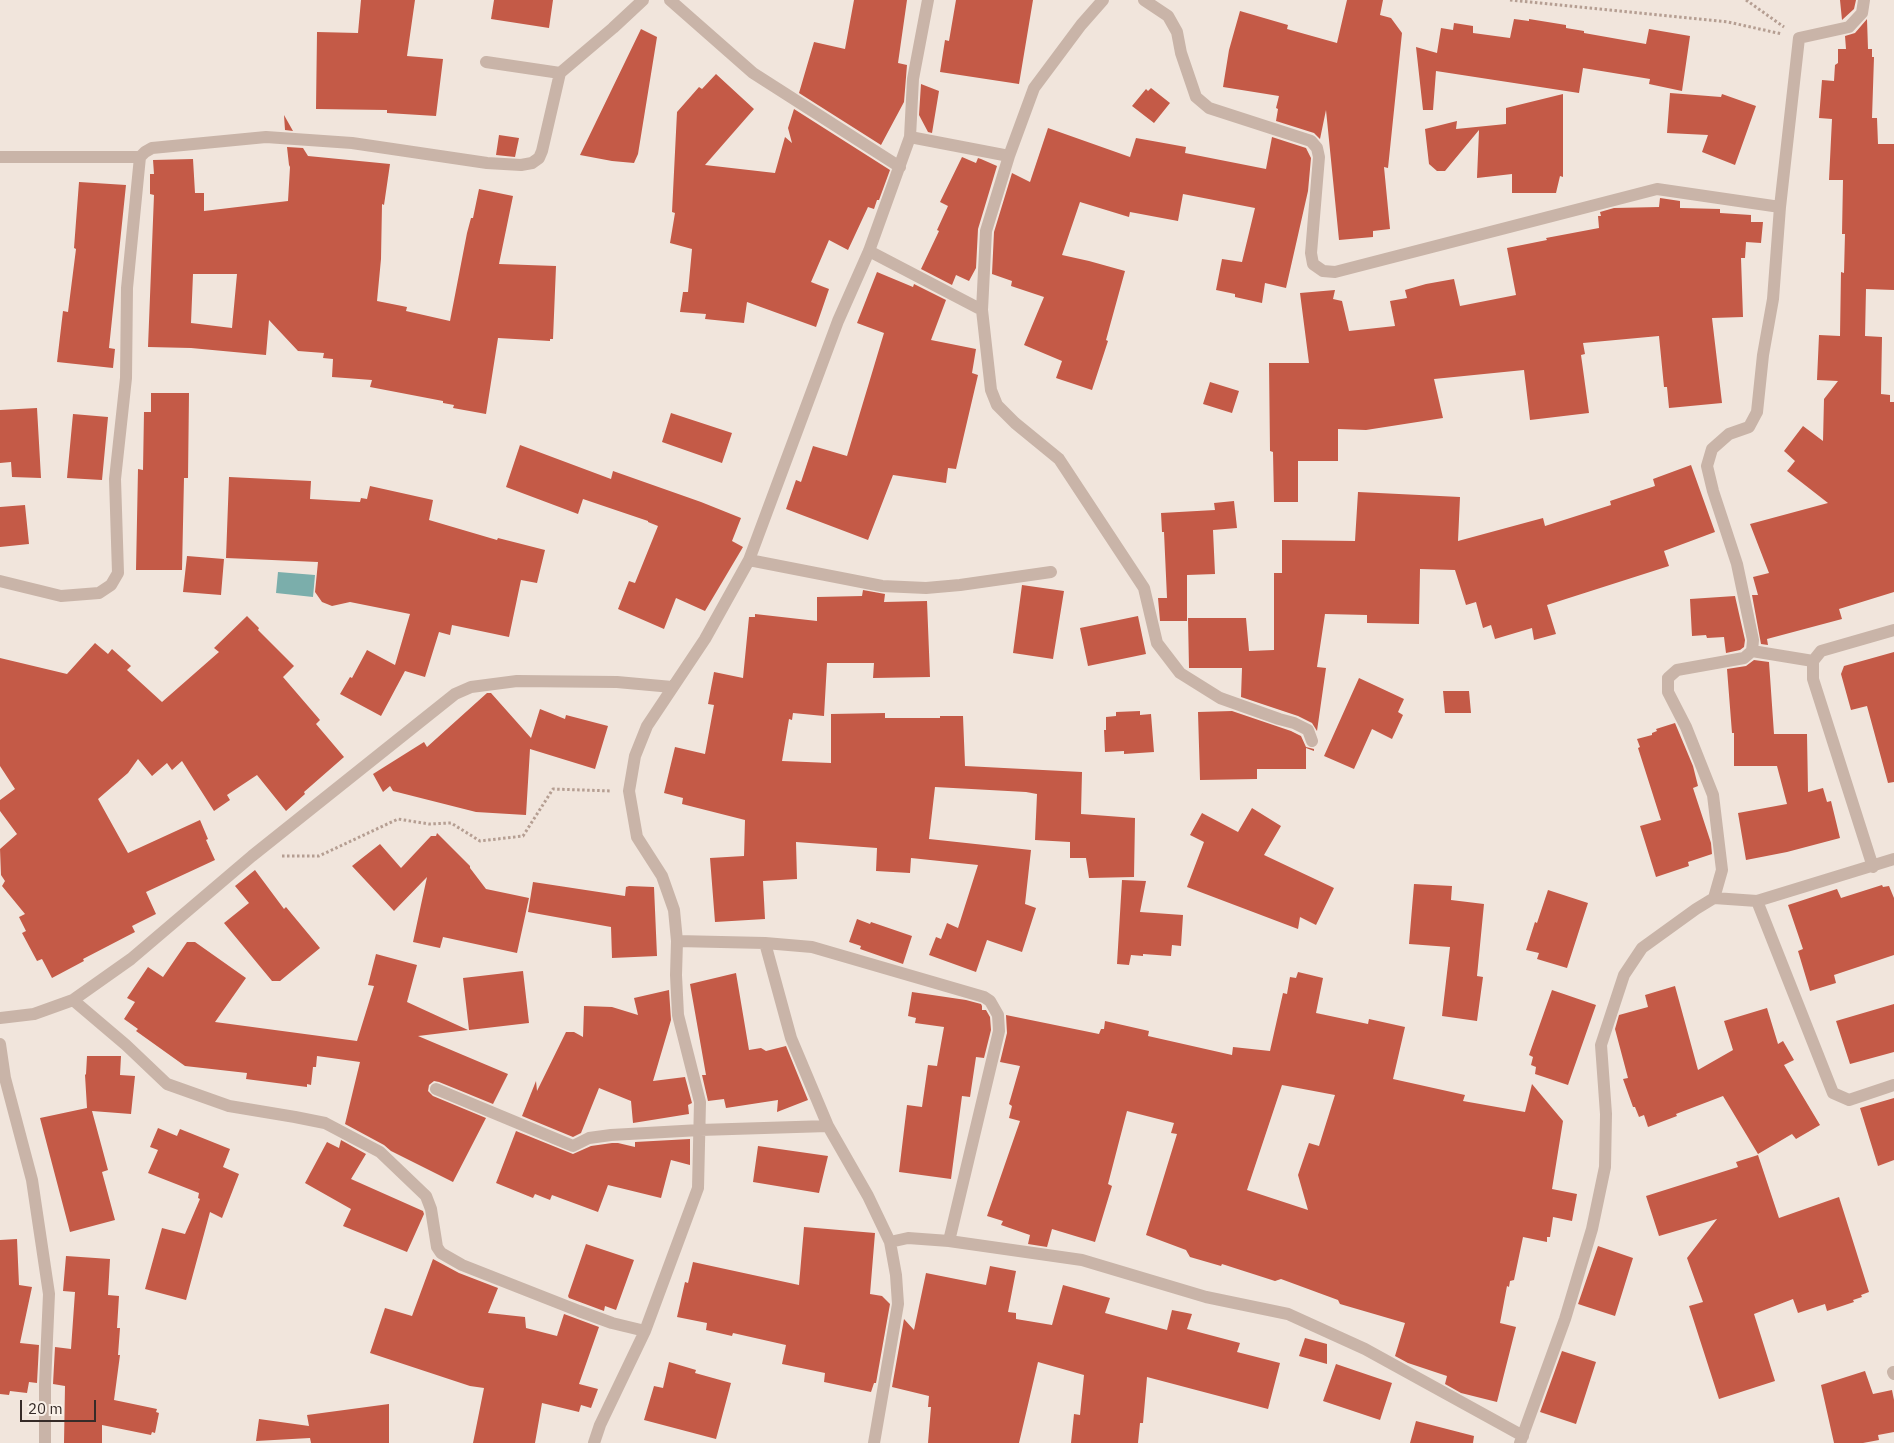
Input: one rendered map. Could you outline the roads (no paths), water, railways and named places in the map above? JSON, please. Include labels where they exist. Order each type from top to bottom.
[{"type":"street","points":[[0,581],[61,596],[99,593],[111,585],[118,573],[116,479],[126,378],[128,288],[140,157],[145,152],[152,148],[266,137],[352,143],[487,163],[532,164],[539,158],[542,150],[560,73],[643,0]]},
{"type":"street","points":[[670,0],[753,73],[900,167]]},
{"type":"street","points":[[594,1443],[600,1425],[645,1331],[698,1188],[700,1102],[678,1015],[677,941],[674,910],[662,876],[637,837],[629,791],[634,756],[647,726],[706,639],[749,560],[838,322],[869,251],[910,137],[913,79],[928,0]]},
{"type":"street","points":[[1103,0],[1034,88],[1009,156],[986,231],[982,310],[991,390],[997,405],[1015,423],[1059,459],[1144,588],[1157,643],[1180,674],[1220,698],[1279,719],[1294,722],[1308,730],[1312,741]]},
{"type":"street","points":[[1144,0],[1168,16],[1177,32],[1181,53],[1196,97],[1209,108],[1311,141],[1317,148],[1318,157],[1311,252],[1313,264],[1323,271],[1335,272],[1483,232],[1657,189],[1780,207]]},
{"type":"street","points":[[1714,898],[1722,870],[1712,795],[1686,727],[1668,692],[1668,678],[1678,670],[1744,658],[1752,651],[1753,640],[1737,564],[1706,466],[1712,449],[1729,434],[1749,427],[1758,412],[1763,355],[1773,299],[1780,207],[1799,38],[1850,27],[1862,13],[1864,0]]},
{"type":"street","points":[[486,62],[560,73]]},
{"type":"street","points":[[910,137],[1009,156]]},
{"type":"street","points":[[0,157],[140,157]]},
{"type":"street","points":[[869,251],[982,310]]},
{"type":"street","points":[[749,560],[891,586],[926,588],[960,586],[1051,572]]},
{"type":"street","points":[[1873,867],[1813,679],[1813,661],[1821,650],[1894,630]]},
{"type":"street","points":[[1752,651],[1813,661]]},
{"type":"street","points":[[0,1018],[34,1014],[73,1000],[131,959],[252,856],[455,694],[471,687],[527,681],[617,682],[672,687]]},
{"type":"street","points":[[890,1242],[908,1238],[949,1241],[1082,1260],[1206,1297],[1288,1314],[1365,1349],[1521,1439],[1565,1319],[1592,1228],[1605,1168],[1606,1114],[1601,1045],[1624,975],[1642,948],[1696,908],[1714,898],[1757,901],[1894,859]]},
{"type":"street","points":[[1757,901],[1833,1093],[1849,1100],[1894,1085]]},
{"type":"street","points":[[677,941],[765,943],[812,947],[984,997],[990,1001],[998,1015],[999,1031],[949,1241]]},
{"type":"street","points":[[765,943],[791,1038],[828,1126],[868,1196],[890,1242],[898,1304],[874,1443]]},
{"type":"street","points":[[73,1000],[167,1084],[229,1106],[325,1123],[380,1152],[426,1196],[431,1209],[437,1248],[441,1253],[462,1265],[580,1311],[612,1323],[645,1331]]},
{"type":"street","points":[[0,1044],[5,1078],[32,1180],[50,1294],[44,1443]]},
{"type":"street","points":[[436,1089],[573,1146],[589,1138],[602,1136],[700,1130],[828,1126]]},
{"type":"water","points":[[278,572],[315,575],[313,597],[276,593]]}]
